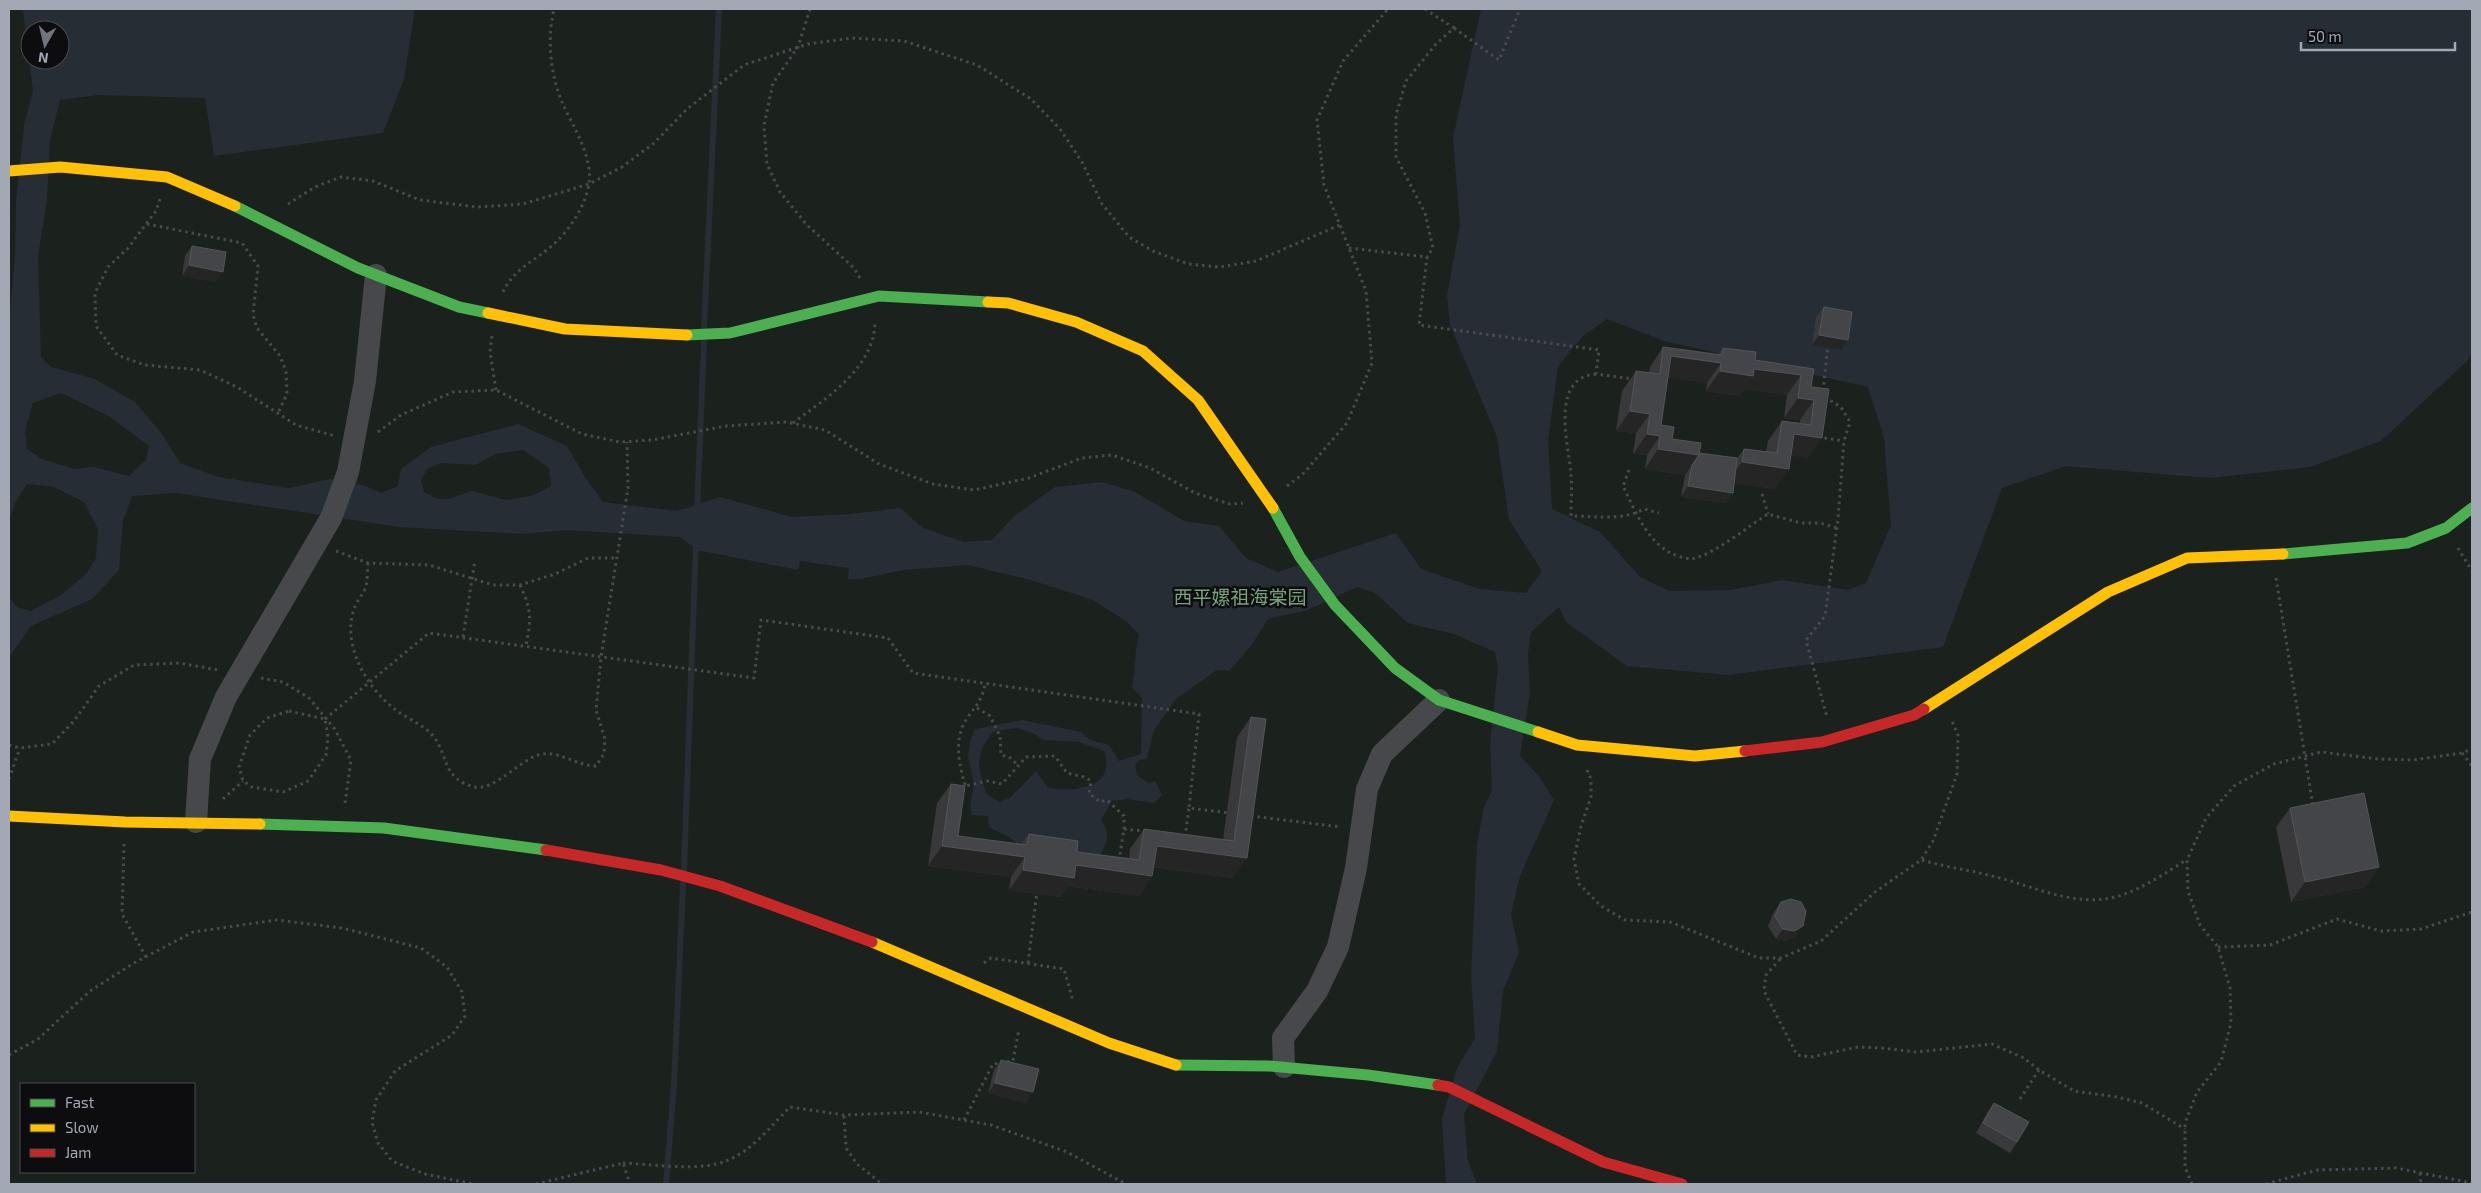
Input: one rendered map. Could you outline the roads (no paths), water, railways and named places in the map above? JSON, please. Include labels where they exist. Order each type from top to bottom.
[{"type":"street","points":[[9,171],[60,167],[167,177],[266,220],[376,275],[458,307],[565,329],[680,335],[730,333],[879,296],[1008,303],[1076,322],[1143,351],[1198,400],[1268,499],[1300,558],[1335,605],[1395,668],[1438,700],[1577,745],[1695,756],[1822,742],[1914,715],[2117,588],[2187,558],[2273,555],[2407,543],[2446,528],[2472,508]]},
{"type":"street","points":[[196,822],[200,759],[226,697],[318,542],[331,518],[348,472],[365,381],[376,275]]},
{"type":"street","points":[[1284,1067],[1284,1038],[1317,991],[1338,947],[1356,868],[1367,789],[1382,754],[1438,700]]},
{"type":"street","points":[[9,816],[125,822],[196,822],[384,828],[546,850],[661,870],[720,886],[893,950],[1080,1031],[1172,1065],[1284,1067],[1368,1075],[1449,1087],[1603,1162],[1682,1184]]},
{"type":"waterway","points":[[704,329],[719,9]]},
{"type":"waterway","points":[[697,511],[704,341]]},
{"type":"waterway","points":[[684,869],[696,541]]},
{"type":"waterway","points":[[666,1184],[674,1084],[683,884]]},
{"type":"park label","name":"西平嫘祖海棠园","points":[[1240,596]]}]
